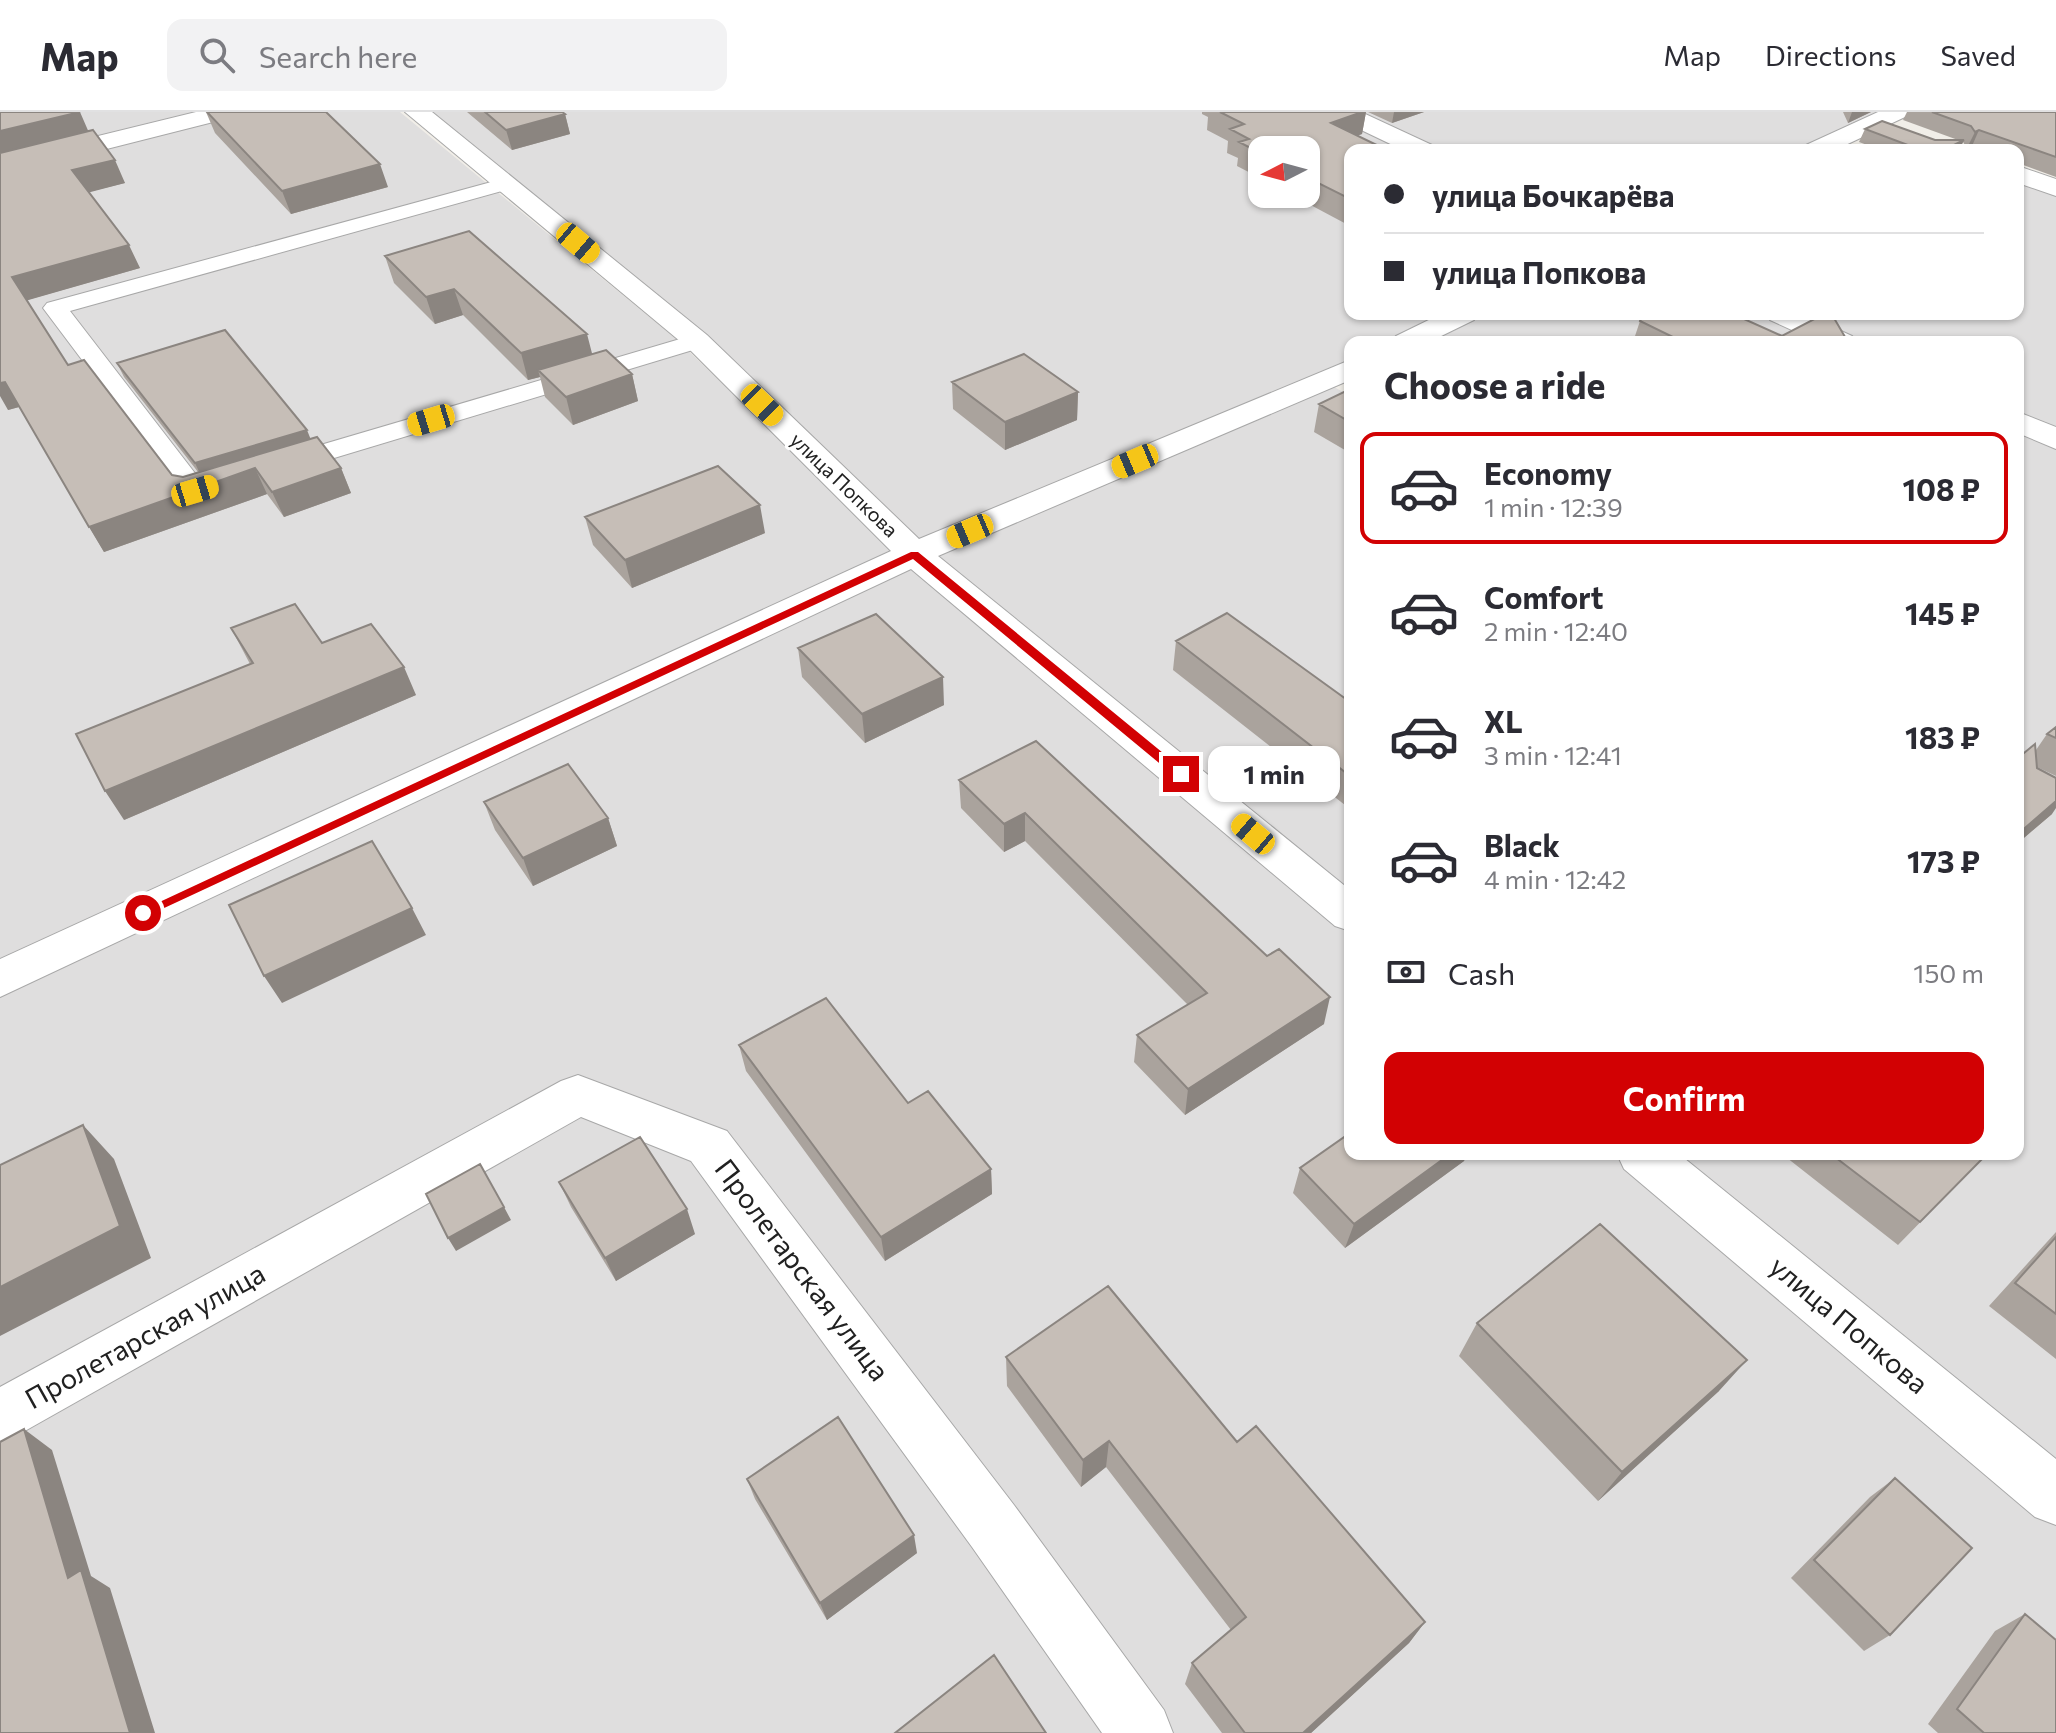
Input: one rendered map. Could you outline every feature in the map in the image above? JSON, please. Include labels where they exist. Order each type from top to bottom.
[{"type":"street","points":[[0,168],[225,112]]},
{"type":"street","name":"улица Попкова","points":[[417,112],[697,341],[914,554],[1344,909]]},
{"type":"street","points":[[1342,112],[1410,144]]},
{"type":"street","points":[[1832,144],[1892,122]]},
{"type":"street","points":[[2024,176],[2056,188]]},
{"type":"street","points":[[1418,336],[1452,320]]},
{"type":"street","points":[[1793,320],[1829,336]]},
{"type":"street","points":[[0,979],[914,554],[1343,380]]},
{"type":"street","points":[[2024,424],[2056,439]]},
{"type":"street","name":"Пролетарская улица","points":[[0,1417],[578,1095],[709,1146],[984,1513],[1141,1733]]},
{"type":"street","name":"улица Попкова","points":[[1649,1160],[2056,1496]]},
{"type":"lane","points":[[506,184],[55,308],[195,491],[697,341]]},
{"type":"shaded area","points":[[0,112],[211,112],[0,164]]},
{"type":"shaded area","points":[[240,112],[400,112],[675,338],[899,553],[0,966],[0,172]]},
{"type":"shaded area","points":[[425,112],[1331,112],[1399,144],[1344,144],[1344,320],[1435,320],[1401,336],[1344,336],[1344,364],[913,544]]},
{"type":"shaded area","points":[[1356,112],[1879,112],[1809,144],[1423,144]]},
{"type":"shaded area","points":[[2024,178],[2056,190],[2056,435],[2024,421],[2024,336],[1836,336],[1800,320],[2024,320]]},
{"type":"shaded area","points":[[1460,320],[1782,320],[1818,336],[1427,336]]},
{"type":"shaded area","points":[[1329,384],[1344,393],[1344,899],[926,557]]},
{"type":"shaded area","points":[[2024,429],[2056,443],[2056,791],[2024,772]]},
{"type":"shaded area","points":[[912,566],[1344,923],[1344,1160],[1630,1160],[2056,1512],[2056,1733],[1147,1733],[718,1141],[580,1086],[0,1403],[0,987]]},
{"type":"shaded area","points":[[2024,788],[2056,807],[2056,1483],[1662,1160],[2024,1160]]},
{"type":"shaded area","points":[[576,1106],[699,1155],[1114,1733],[0,1733],[0,1430]]},
{"type":"building","points":[[0,112],[80,112],[0,131]]},
{"type":"building","points":[[207,112],[326,112],[380,164],[282,191]]},
{"type":"building","points":[[485,112],[562,112],[565,114],[506,130]]},
{"type":"building","points":[[1220,112],[1362,112],[1331,123],[1375,144],[1344,144],[1344,196],[1320,184],[1320,136],[1248,136],[1248,138],[1230,129],[1244,124]]},
{"type":"building","points":[[1932,112],[2056,112],[2056,157],[1979,130],[1975,132],[1971,126]]},
{"type":"building","points":[[1882,121],[1935,140],[1964,140],[1956,144],[1905,144],[1865,129]]},
{"type":"building","points":[[93,130],[115,160],[72,170],[129,245],[12,277],[68,365],[84,360],[172,475],[183,477],[317,437],[341,468],[272,492],[255,468],[89,527],[5,382],[0,383],[0,153]]},
{"type":"building","points":[[469,231],[587,334],[521,353],[454,289],[426,297],[385,256]]},
{"type":"building","points":[[1746,320],[1782,336],[1671,336],[1640,321]]},
{"type":"building","points":[[1812,320],[1835,320],[1844,336],[1782,336]]},
{"type":"building","points":[[225,330],[307,430],[195,463],[117,363]]},
{"type":"building","points":[[606,350],[632,374],[566,397],[538,370]]},
{"type":"building","points":[[1024,354],[1078,392],[1005,422],[952,382]]},
{"type":"building","points":[[1344,392],[1344,419],[1319,404]]},
{"type":"building","points":[[718,466],[760,505],[625,560],[585,517]]},
{"type":"building","points":[[295,604],[322,643],[371,624],[404,667],[105,791],[76,734],[253,663],[231,628]]},
{"type":"building","points":[[1227,613],[1344,698],[1344,771],[1176,641]]},
{"type":"building","points":[[876,614],[943,677],[862,714],[798,648]]},
{"type":"building","points":[[2056,727],[2056,738],[2047,734]]},
{"type":"building","points":[[1036,741],[1267,956],[1279,949],[1330,997],[1188,1089],[1137,1035],[1207,993],[1025,813],[1004,824],[959,780]]},
{"type":"building","points":[[2035,744],[2037,768],[2056,778],[2056,801],[2024,829],[2024,753]]},
{"type":"building","points":[[568,764],[608,818],[523,858],[484,802]]},
{"type":"building","points":[[372,841],[412,908],[264,976],[229,905]]},
{"type":"building","points":[[826,998],[908,1103],[928,1091],[991,1169],[881,1237],[739,1045]]},
{"type":"building","points":[[83,1125],[120,1226],[0,1287],[0,1165]]},
{"type":"building","points":[[640,1137],[687,1209],[605,1258],[559,1182]]},
{"type":"building","points":[[1344,1137],[1344,1160],[1442,1160],[1354,1224],[1300,1168]]},
{"type":"building","points":[[1839,1160],[1981,1160],[1920,1222]]},
{"type":"building","points":[[480,1164],[504,1207],[448,1238],[426,1194]]},
{"type":"building","points":[[1600,1224],[1747,1360],[1622,1472],[1477,1323]]},
{"type":"building","points":[[2056,1237],[2056,1314],[2015,1283]]},
{"type":"building","points":[[1108,1286],[1237,1442],[1256,1426],[1425,1622],[1303,1733],[1245,1733],[1192,1663],[1246,1617],[1109,1441],[1083,1460],[1006,1357]]},
{"type":"building","points":[[838,1417],[914,1535],[820,1603],[747,1479]]},
{"type":"building","points":[[24,1429],[68,1578],[81,1570],[130,1733],[0,1733],[0,1442]]},
{"type":"building","points":[[1895,1478],[1972,1548],[1890,1635],[1814,1560]]},
{"type":"building","points":[[2025,1614],[2056,1640],[2056,1733],[1984,1733],[1957,1709]]},
{"type":"building","points":[[994,1655],[1046,1733],[895,1733]]},
{"type":"route","points":[[143,913],[914,554],[1181,774]]}]
